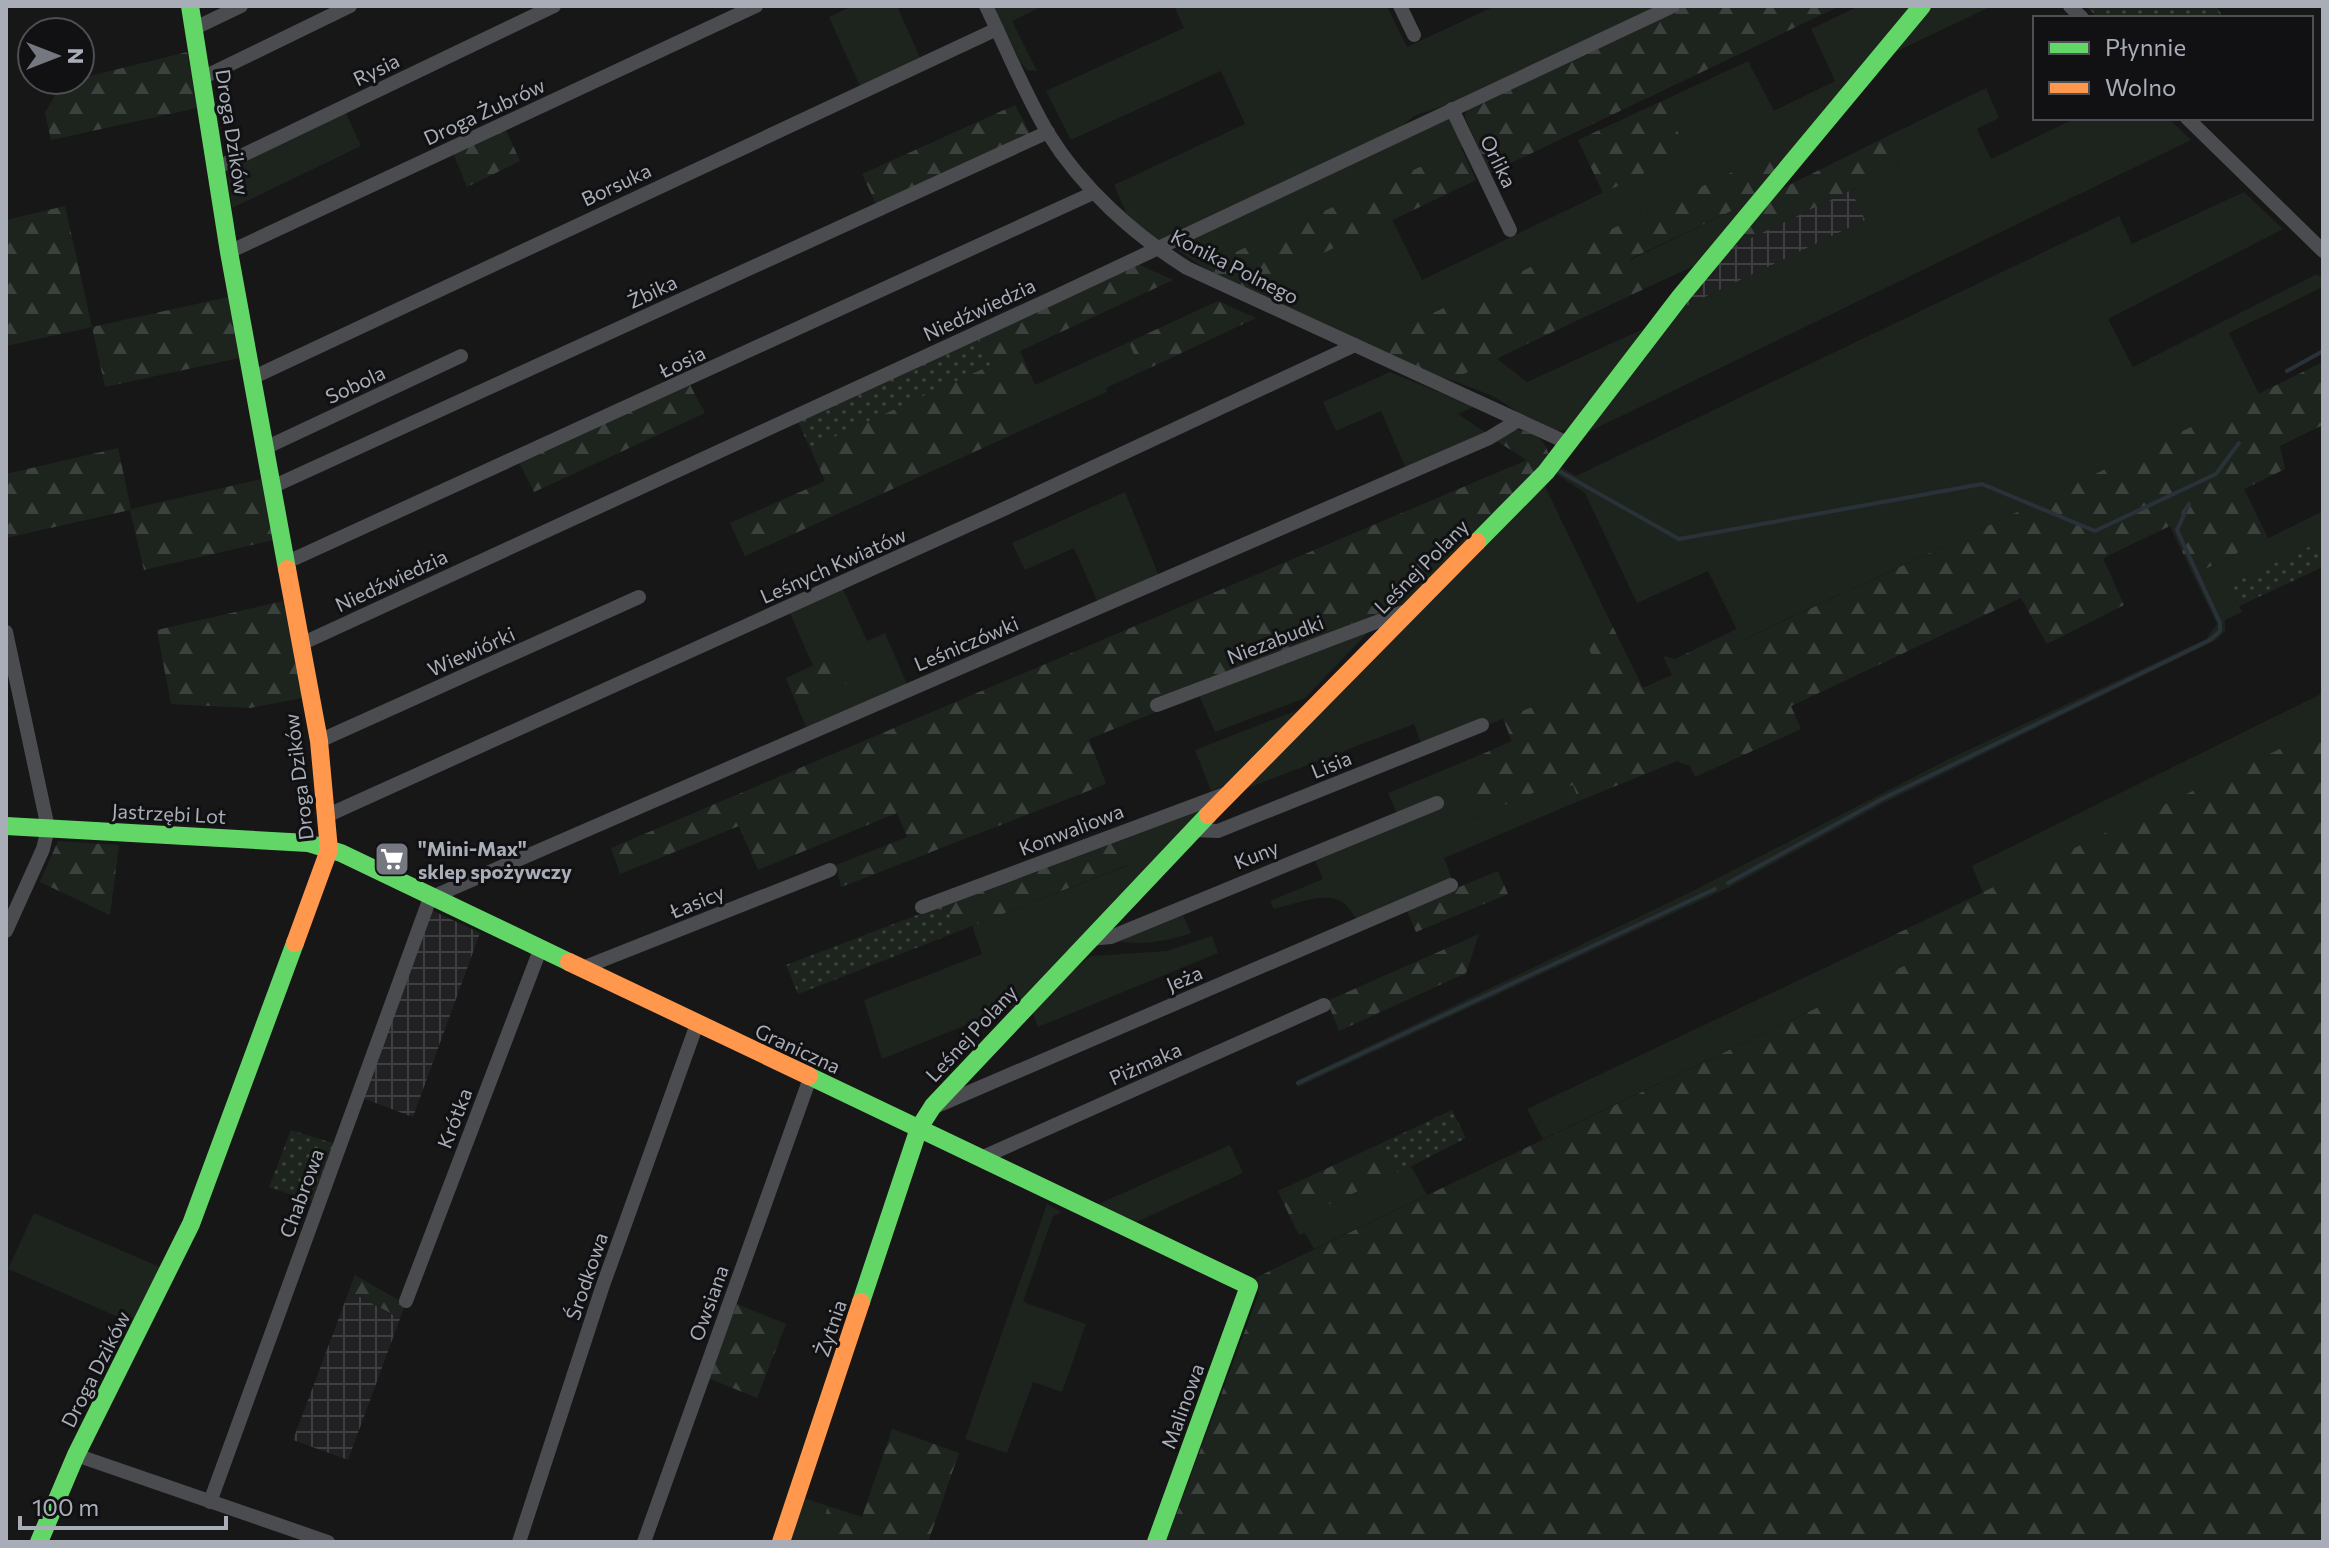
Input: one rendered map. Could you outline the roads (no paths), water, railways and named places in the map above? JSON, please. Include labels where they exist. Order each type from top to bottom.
[{"type":"street","name":"Droga Dzików","points":[[39,1542],[76,1455],[191,1224],[329,850],[319,741],[229,252],[190,6]]},
{"type":"street","points":[[193,29],[241,6]]},
{"type":"street","points":[[202,78],[350,6]]},
{"type":"street","name":"Rysia","points":[[216,168],[554,6]]},
{"type":"street","name":"Droga Żubrów","points":[[229,252],[756,6]]},
{"type":"street","name":"Konika Polnego","points":[[986,6],[1048,132],[1093,193],[1155,248],[1187,268],[1570,444]]},
{"type":"street","points":[[1400,6],[1414,35]]},
{"type":"street","name":"Niedźwiedzia","points":[[301,644],[1673,6]]},
{"type":"street","name":"Leśnej Polany","points":[[919,1128],[933,1106],[1089,939],[1570,444],[1671,308],[1922,6]]},
{"type":"street","name":"Borsuka","points":[[252,378],[997,29]]},
{"type":"street","name":"Orlika","points":[[1452,109],[1510,230]]},
{"type":"street","points":[[2189,120],[2323,251]]},
{"type":"street","name":"Żbika","points":[[272,487],[1048,132]]},
{"type":"street","name":"Łosia","points":[[286,559],[296,558],[416,505],[1093,193]]},
{"type":"street","name":"Leśnych Kwiatów","points":[[326,816],[1006,508],[1355,345]]},
{"type":"street","name":"Sobola","points":[[265,448],[461,356]]},
{"type":"street","name":"Leśniczówki","points":[[430,898],[1475,444],[1517,421]]},
{"type":"street","name":"Wiewiórki","points":[[319,741],[639,597]]},
{"type":"street","name":"Niezabudki","points":[[1157,705],[1408,609]]},
{"type":"street","points":[[6,632],[48,828],[43,849],[6,931]]},
{"type":"street","name":"Lisia","points":[[1193,830],[1218,831],[1482,725]]},
{"type":"street","name":"Konwaliowa","points":[[922,907],[1234,791]]},
{"type":"street","name":"Kuny","points":[[1089,939],[1111,937],[1437,803]]},
{"type":"street","name":"Jastrzębi Lot","points":[[6,826],[308,843],[329,850]]},
{"type":"street","name":"Graniczna","points":[[329,850],[1249,1286]]},
{"type":"street","name":"Łasicy","points":[[580,969],[830,870]]},
{"type":"street","name":"Jeża","points":[[933,1106],[1451,885]]},
{"type":"street","name":"Chabrowa","points":[[210,1502],[430,898]]},
{"type":"street","name":"Krótka","points":[[406,1301],[540,950]]},
{"type":"street","name":"Piżmaka","points":[[981,1158],[1324,1005]]},
{"type":"street","name":"Środkowa","points":[[519,1542],[602,1288],[697,1024]]},
{"type":"street","name":"Owsiana","points":[[644,1542],[810,1078]]},
{"type":"street","name":"Żytnia","points":[[781,1542],[919,1128]]},
{"type":"street","name":"Malinowa","points":[[1156,1542],[1249,1286]]},
{"type":"street","points":[[76,1455],[328,1542]]},
{"type":"waterway","points":[[2287,371],[2323,351]]},
{"type":"waterway","points":[[1559,471],[1679,539],[1982,484],[2095,531],[2216,474],[2239,443]]},
{"type":"waterway","points":[[1728,883],[1882,799],[2210,640],[2220,631],[2220,623],[2177,530],[2189,504]]},
{"type":"waterway","points":[[1298,1083],[1715,889]]},
{"type":"place","name":"\"Mini-Max\" sklep spożywczy","points":[[392,859]]}]
